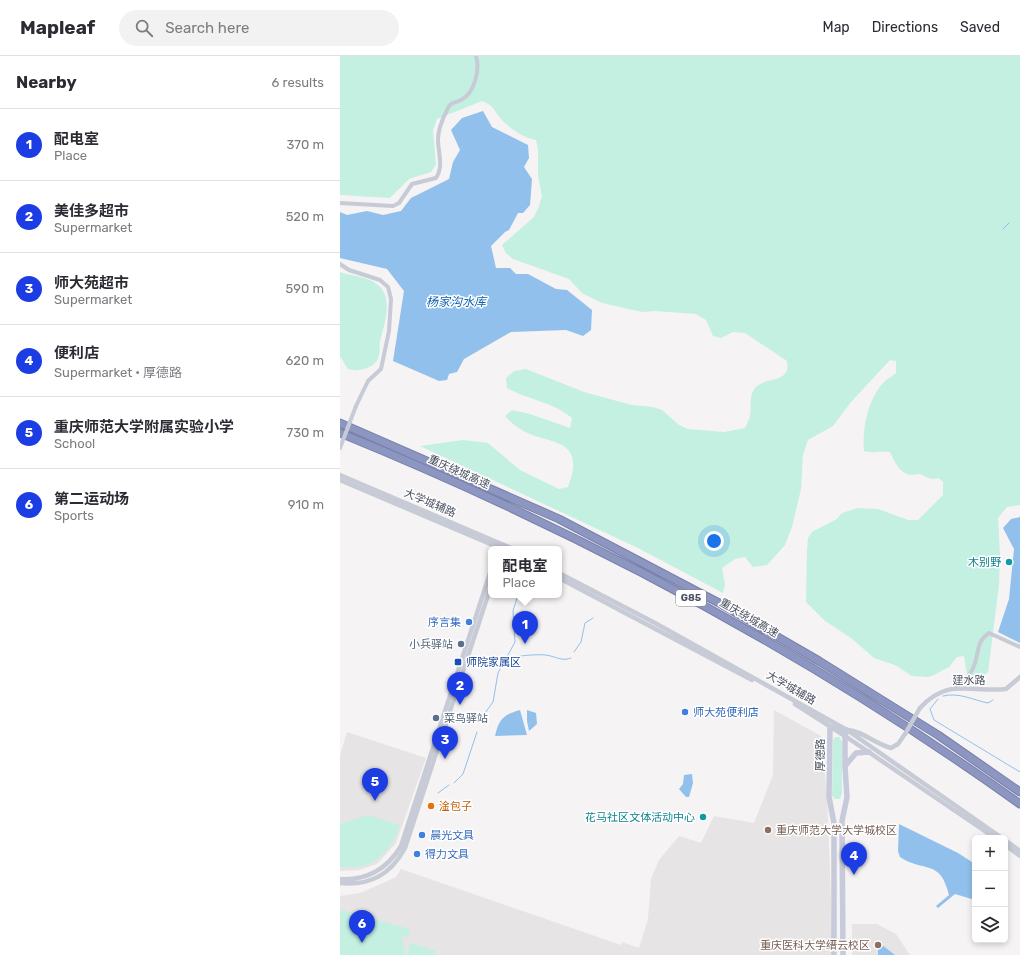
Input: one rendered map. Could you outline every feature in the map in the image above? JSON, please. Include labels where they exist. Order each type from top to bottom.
[{"type":"highway","name":"重庆绕城高速","points":[[340,423],[559,519],[721,604],[819,661],[938,735],[1020,792]]},
{"type":"highway","name":"重庆绕城高速","points":[[340,433],[482,494],[636,569],[717,612],[828,677],[932,743],[1020,804]]},
{"type":"main road","name":"厚德路","points":[[834,955],[834,823],[830,797],[830,727],[846,733]]},
{"type":"main road","points":[[842,955],[842,821],[847,797],[845,767],[846,733]]},
{"type":"main road","points":[[845,767],[856,753],[869,752]]},
{"type":"street","points":[[340,203],[393,206],[399,203],[412,184],[436,178],[440,172],[441,164],[438,140],[439,131],[447,108],[450,104],[466,97],[476,79],[479,66],[476,56]]},
{"type":"street","points":[[340,264],[349,270],[380,280],[388,287],[391,298],[389,331],[381,369],[368,381],[356,406],[340,448]]},
{"type":"street","name":"大学城辅路","points":[[340,475],[499,546]]},
{"type":"street","name":"大学城辅路","points":[[340,480],[499,546]]},
{"type":"street","name":"大学城辅路","points":[[562,575],[655,623],[846,733],[998,835]]},
{"type":"street","points":[[340,879],[363,878],[373,874],[388,864],[401,846],[488,579]]},
{"type":"street","name":"大学城辅路","points":[[562,580],[654,627],[781,696],[830,727]]},
{"type":"street","points":[[340,883],[364,882],[390,870],[399,859],[405,848],[488,595]]},
{"type":"street","points":[[956,688],[971,673],[975,663],[979,643],[989,633],[1020,647]]},
{"type":"street","name":"建水路","points":[[846,733],[856,730],[891,748],[898,744],[920,708],[928,699],[946,689],[1006,689],[1020,677]]},
{"type":"street","name":"大学城辅路","points":[[846,733],[869,752],[991,835]]},
{"type":"street","points":[[1008,842],[1020,851]]},
{"type":"street","points":[[1008,847],[1020,856]]},
{"type":"shaded area","name":"重庆师范大学大学城校区","points":[[774,710],[821,736],[827,794],[833,955],[340,955],[340,896],[360,893],[383,883],[396,877],[401,869],[621,945],[622,942],[639,948],[648,919],[651,879],[659,860],[679,836],[701,843],[714,816],[754,823],[773,775]]},
{"type":"shaded area","points":[[347,732],[426,758],[396,843],[377,864],[359,870],[340,871],[340,756]]},
{"type":"shaded area","name":"重庆医科大学缙云校区","points":[[852,924],[877,924],[896,934],[910,955],[852,955]]},
{"type":"green space","points":[[340,56],[1020,56],[1020,505],[1007,507],[998,518],[1000,554],[999,585],[988,672],[982,677],[967,675],[964,656],[957,657],[949,667],[929,677],[912,676],[895,665],[874,658],[851,638],[825,621],[806,602],[808,538],[812,532],[837,519],[842,513],[858,508],[878,509],[908,520],[918,520],[943,495],[943,482],[939,478],[933,479],[918,474],[907,474],[901,470],[890,452],[864,451],[865,423],[871,404],[880,387],[886,380],[896,373],[896,361],[890,360],[851,402],[833,426],[808,440],[803,455],[801,489],[792,527],[785,545],[767,565],[753,567],[745,557],[735,559],[722,568],[725,584],[723,593],[638,548],[420,446],[463,440],[488,443],[520,470],[559,489],[568,487],[573,464],[569,451],[562,445],[523,431],[505,416],[512,410],[530,414],[570,428],[572,418],[557,408],[507,388],[506,378],[514,371],[526,369],[584,392],[632,405],[653,407],[662,410],[679,425],[688,429],[724,432],[745,428],[750,416],[751,397],[754,390],[761,384],[778,378],[786,373],[787,361],[745,333],[733,332],[721,338],[713,336],[706,320],[696,314],[655,311],[642,312],[602,303],[582,293],[569,279],[513,259],[506,253],[502,245],[534,217],[542,196],[538,176],[538,150],[536,140],[513,130],[501,119],[492,107],[482,101],[437,119],[433,130],[436,165],[431,172],[409,179],[390,198],[340,195]]},
{"type":"green space","points":[[340,272],[361,277],[376,283],[384,292],[386,299],[387,306],[384,328],[380,341],[379,357],[376,362],[363,369],[348,369],[340,356]]},
{"type":"green space","points":[[835,737],[840,737],[842,742],[842,793],[840,799],[835,799],[832,796],[833,740]]},
{"type":"green space","points":[[368,815],[400,825],[396,835],[385,852],[370,863],[351,868],[340,867],[340,824]]},
{"type":"green space","points":[[340,910],[410,929],[408,937],[401,936],[404,944],[405,955],[340,955]]},
{"type":"green space","points":[[410,943],[436,951],[434,955],[407,955]]},
{"type":"water","name":"杨家沟水库","points":[[483,111],[492,127],[528,145],[529,158],[524,167],[532,179],[530,205],[523,213],[518,213],[509,230],[491,246],[496,268],[510,268],[516,274],[528,274],[556,289],[567,290],[592,310],[591,330],[583,336],[566,330],[511,332],[464,359],[457,372],[449,374],[447,380],[439,381],[393,361],[404,291],[387,269],[340,258],[340,212],[347,215],[367,211],[383,215],[401,211],[411,198],[449,179],[453,162],[460,150],[451,130],[462,118]]},
{"type":"water","points":[[1020,517],[1020,643],[998,632],[1009,599],[1014,549],[1003,528],[1011,519]]},
{"type":"water","points":[[520,710],[527,735],[495,736],[498,725],[503,718]]},
{"type":"water","points":[[527,710],[536,713],[537,724],[529,731],[527,721]]},
{"type":"water","points":[[692,774],[693,783],[689,797],[686,797],[679,789],[683,784],[684,775]]},
{"type":"water","points":[[899,824],[958,853],[972,862],[972,899],[955,894],[938,908],[936,906],[949,895],[941,876],[930,868],[909,862],[900,857],[898,851]]},
{"type":"water","points":[[882,945],[895,955],[878,955],[878,948]]},
{"type":"waterway","points":[[1003,229],[1009,223]]},
{"type":"waterway","points":[[482,717],[493,702],[498,673],[515,642],[513,611],[517,598]]},
{"type":"waterway","points":[[574,652],[581,642],[585,623],[593,618]]},
{"type":"waterway","points":[[507,658],[526,655],[541,655],[562,659],[571,658]]},
{"type":"waterway","points":[[943,696],[955,695],[988,703],[993,700]]},
{"type":"waterway","points":[[938,699],[930,709],[934,720],[1020,772]]},
{"type":"waterway","points":[[454,783],[463,774],[477,732]]},
{"type":"waterway","points":[[438,793],[449,785]]},
{"type":"place","name":"木别野","points":[[1009,562]]},
{"type":"place","name":"序言集","points":[[469,622]]},
{"type":"place","name":"小兵驿站","points":[[461,644]]},
{"type":"place","name":"配电室","points":[[525,644]]},
{"type":"place","name":"师院家属区","points":[[458,662]]},
{"type":"place","name":"美佳多超市","points":[[460,705]]},
{"type":"place","name":"师大苑便利店","points":[[685,712]]},
{"type":"place","name":"菜鸟驿站","points":[[436,718]]},
{"type":"place","name":"师大苑超市","points":[[445,759]]},
{"type":"place","name":"重庆师范大学附属实验小学","points":[[375,801]]},
{"type":"place","name":"淦包子","points":[[431,806]]},
{"type":"place","name":"花马社区文体活动中心","points":[[703,817]]},
{"type":"place","name":"重庆师范大学大学城校区","points":[[768,830]]},
{"type":"place","name":"晨光文具","points":[[422,835]]},
{"type":"place","name":"得力文具","points":[[417,854]]},
{"type":"place","name":"便利店","points":[[854,875]]},
{"type":"place","name":"第二运动场","points":[[362,943]]},
{"type":"place","name":"重庆医科大学缙云校区","points":[[878,945]]}]
